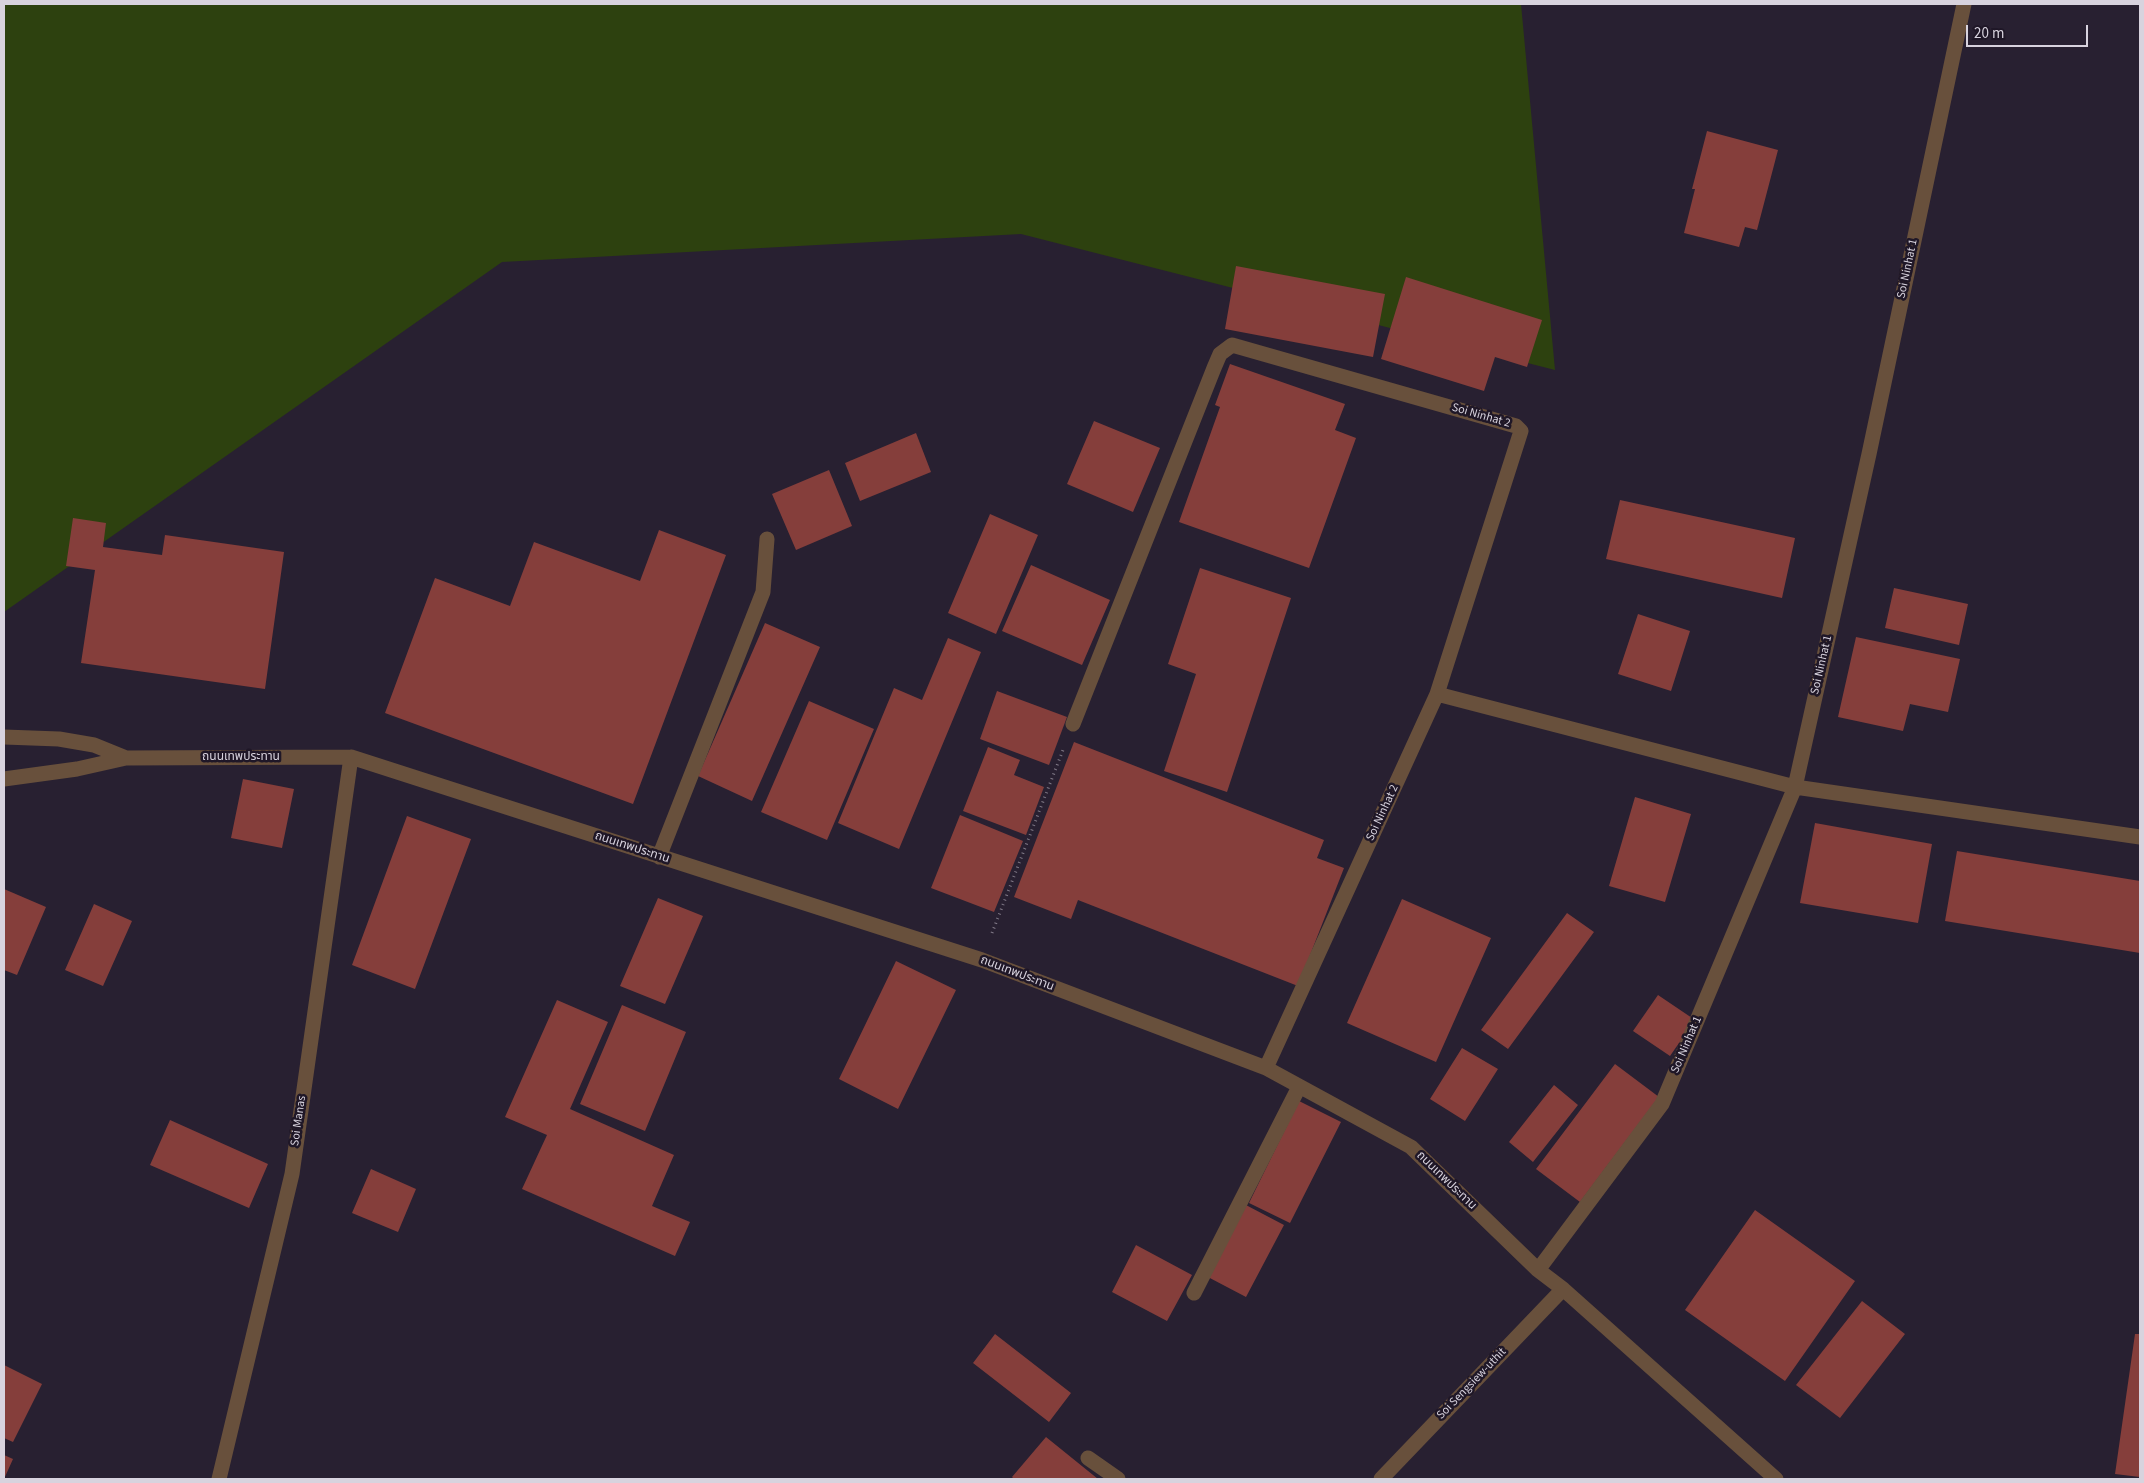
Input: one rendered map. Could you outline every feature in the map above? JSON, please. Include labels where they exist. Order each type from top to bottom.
[{"type":"street","name":"Soi Ninhat 1","points":[[1538,1270],[1662,1104],[1795,787],[1869,454],[1964,4]]},
{"type":"street","name":"Soi Ninhat 2","points":[[1073,724],[1214,368],[1220,354],[1232,345],[1516,426],[1521,432],[1437,694],[1266,1068]]},
{"type":"street","points":[[660,857],[763,592],[767,539]]},
{"type":"street","points":[[1437,694],[1795,787],[2140,837]]},
{"type":"street","name":"ถนนเทพประทาน","points":[[4,738],[58,739],[94,745],[126,758]]},
{"type":"street","name":"ถนนเทพประทาน","points":[[4,779],[77,770],[126,758],[351,757],[982,960],[1266,1068],[1411,1147],[1538,1270],[1563,1288],[1776,1479]]},
{"type":"street","name":"Soi Manas","points":[[219,1479],[292,1174],[351,757]]},
{"type":"street","points":[[1194,1293],[1299,1087]]},
{"type":"street","name":"Soi Sengsiew-uthit","points":[[1381,1479],[1563,1288]]},
{"type":"street","points":[[1088,1458],[1118,1479]]},
{"type":"path","points":[[982,960],[1073,724]]},
{"type":"green space","points":[[4,4],[1521,4],[1555,370],[1021,234],[502,262],[4,612]]},
{"type":"building","points":[[1707,131],[1778,150],[1757,230],[1745,227],[1739,247],[1684,233],[1695,189],[1692,189]]},
{"type":"building","points":[[1236,266],[1385,294],[1373,357],[1225,329]]},
{"type":"building","points":[[1406,277],[1542,320],[1527,367],[1495,357],[1484,391],[1381,359]]},
{"type":"building","points":[[1230,364],[1345,404],[1335,430],[1356,438],[1309,568],[1179,522],[1220,407],[1215,405]]},
{"type":"building","points":[[1094,421],[1160,448],[1133,512],[1067,484]]},
{"type":"building","points":[[916,433],[931,472],[860,501],[845,463]]},
{"type":"building","points":[[829,470],[852,526],[796,550],[772,494]]},
{"type":"building","points":[[1620,500],[1795,538],[1782,598],[1606,559]]},
{"type":"building","points":[[990,514],[1038,535],[996,634],[948,613]]},
{"type":"building","points":[[73,518],[106,523],[103,547],[162,555],[165,535],[284,552],[265,689],[81,663],[95,570],[66,566]]},
{"type":"building","points":[[659,530],[726,555],[633,804],[385,713],[435,578],[510,606],[534,542],[640,581]]},
{"type":"building","points":[[1031,565],[1110,600],[1082,665],[1002,631]]},
{"type":"building","points":[[1200,568],[1291,598],[1227,792],[1164,771],[1196,674],[1168,664]]},
{"type":"building","points":[[1894,588],[1968,604],[1959,645],[1885,628]]},
{"type":"building","points":[[1638,614],[1690,631],[1671,691],[1618,674]]},
{"type":"building","points":[[765,623],[820,647],[752,801],[698,776]]},
{"type":"building","points":[[1856,637],[1960,659],[1948,712],[1910,704],[1903,731],[1838,717]]},
{"type":"building","points":[[948,638],[981,652],[899,849],[838,823],[894,688],[922,700]]},
{"type":"building","points":[[997,691],[1067,717],[1049,765],[980,739]]},
{"type":"building","points":[[809,701],[874,729],[827,840],[761,812]]},
{"type":"building","points":[[1074,742],[1324,840],[1317,858],[1344,868],[1298,986],[1078,900],[1071,919],[1014,897]]},
{"type":"building","points":[[988,747],[1020,760],[1014,775],[1044,787],[1026,835],[963,811]]},
{"type":"building","points":[[243,779],[294,789],[282,848],[231,838]]},
{"type":"building","points":[[1635,797],[1691,814],[1665,902],[1609,886]]},
{"type":"building","points":[[960,815],[1023,841],[994,912],[931,888]]},
{"type":"building","points":[[407,816],[471,839],[415,989],[352,965]]},
{"type":"building","points":[[1815,823],[1932,844],[1918,923],[1800,903]]},
{"type":"building","points":[[1957,851],[2140,881],[2140,953],[1945,921]]},
{"type":"building","points":[[4,889],[46,907],[17,975],[4,970]]},
{"type":"building","points":[[658,898],[703,916],[665,1004],[620,986]]},
{"type":"building","points":[[1402,899],[1491,938],[1436,1062],[1347,1023]]},
{"type":"building","points":[[94,904],[132,921],[103,986],[65,970]]},
{"type":"building","points":[[1567,913],[1594,932],[1508,1049],[1481,1030]]},
{"type":"building","points":[[896,961],[956,990],[898,1109],[839,1079]]},
{"type":"building","points":[[1658,995],[1695,1020],[1670,1056],[1633,1031]]},
{"type":"building","points":[[557,1000],[608,1022],[570,1109],[674,1155],[652,1206],[690,1222],[675,1256],[522,1189],[547,1135],[505,1117]]},
{"type":"building","points":[[622,1005],[686,1032],[645,1131],[580,1104]]},
{"type":"building","points":[[1462,1048],[1498,1069],[1465,1121],[1430,1099]]},
{"type":"building","points":[[1615,1064],[1659,1097],[1580,1202],[1536,1169]]},
{"type":"building","points":[[1554,1085],[1578,1105],[1533,1162],[1509,1142]]},
{"type":"building","points":[[1299,1101],[1341,1122],[1290,1223],[1249,1203]]},
{"type":"building","points":[[170,1120],[268,1164],[249,1208],[150,1165]]},
{"type":"building","points":[[371,1169],[416,1189],[398,1232],[352,1213]]},
{"type":"building","points":[[1244,1204],[1284,1225],[1246,1297],[1206,1276]]},
{"type":"building","points":[[1755,1210],[1855,1281],[1785,1381],[1685,1310]]},
{"type":"building","points":[[1136,1245],[1192,1275],[1167,1321],[1112,1292]]},
{"type":"building","points":[[1862,1301],[1905,1334],[1840,1418],[1796,1385]]},
{"type":"building","points":[[995,1334],[1071,1393],[1049,1422],[973,1363]]},
{"type":"building","points":[[2135,1334],[2140,1334],[2140,1477],[2115,1474]]},
{"type":"building","points":[[4,1365],[42,1384],[13,1442],[4,1438]]},
{"type":"building","points":[[1046,1437],[1098,1479],[1014,1479],[1012,1477]]},
{"type":"building","points":[[4,1455],[13,1459],[4,1479]]}]
